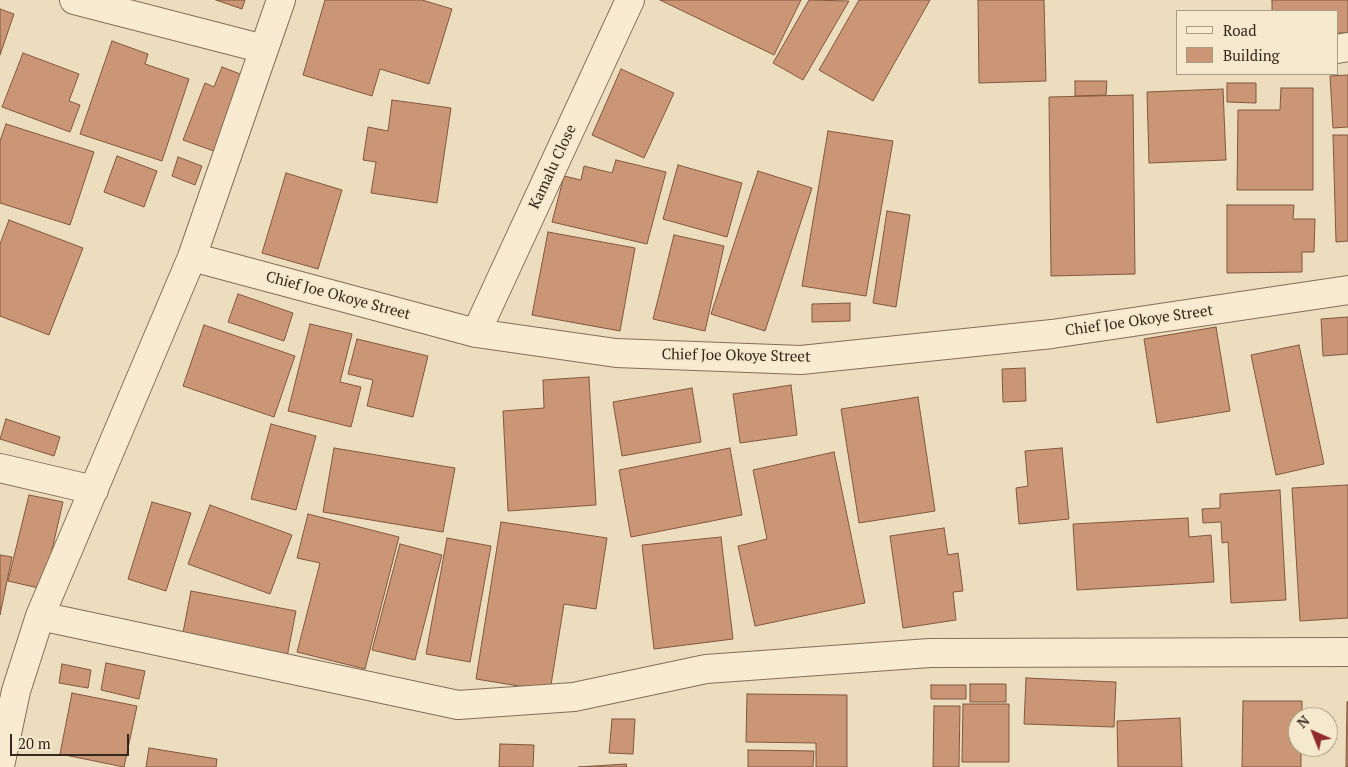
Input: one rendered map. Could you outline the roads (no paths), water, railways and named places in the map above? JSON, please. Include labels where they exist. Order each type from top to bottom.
[{"type":"street","points":[[74,0],[264,48]]},
{"type":"street","points":[[0,766],[8,690],[192,256],[281,0]]},
{"type":"street","name":"Kamalu Close","points":[[476,333],[630,0]]},
{"type":"street","name":"Chief Joe Okoye Street","points":[[192,256],[476,333],[616,353],[801,360],[1052,334],[1348,290]]},
{"type":"street","points":[[0,468],[94,490]]},
{"type":"street","points":[[40,616],[458,705],[574,697],[706,669],[930,653],[1348,652]]}]
